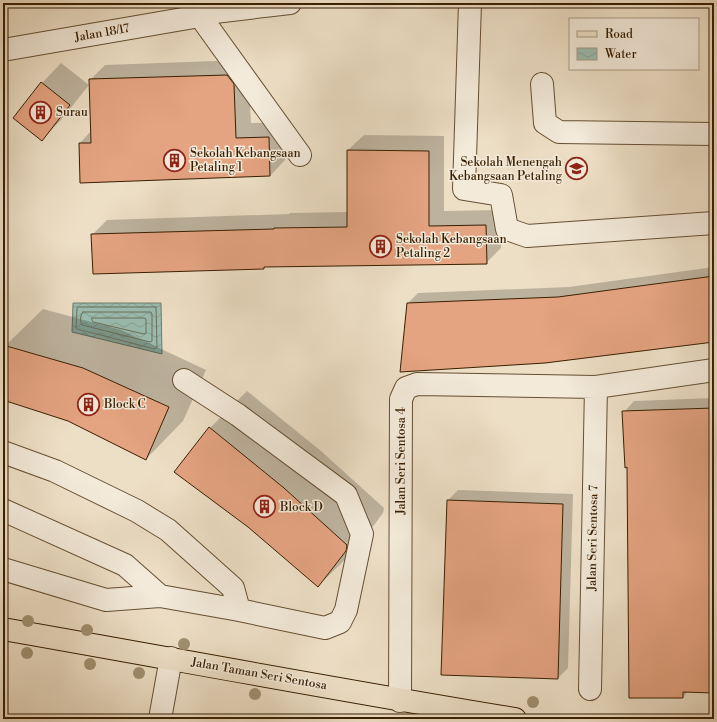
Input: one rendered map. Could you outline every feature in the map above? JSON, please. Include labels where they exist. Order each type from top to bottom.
[{"type":"main road","name":"Jalan Taman Seri Sentosa","points":[[3,629],[515,719]]},
{"type":"street","name":"Jalan 18/17","points":[[3,50],[205,11],[290,3]]},
{"type":"street","points":[[470,3],[464,189],[501,195],[507,228],[527,236],[714,223]]},
{"type":"street","points":[[205,11],[300,155]]},
{"type":"street","points":[[542,84],[545,122],[558,132],[714,134]]},
{"type":"street","name":"Jalan Seri Sentosa 4","points":[[400,700],[401,399],[406,388],[417,384],[596,387],[714,370]]},
{"type":"street","points":[[3,569],[106,600],[160,596],[326,628],[340,622],[346,610],[362,534],[346,495],[238,415],[184,380]]},
{"type":"street","name":"Jalan Seri Sentosa 7","points":[[590,689],[596,387]]},
{"type":"street","points":[[3,452],[55,471],[136,511],[168,530],[233,588],[238,610]]},
{"type":"street","points":[[3,510],[126,565],[160,596]]},
{"type":"street","points":[[160,719],[171,658]]},
{"type":"water","points":[[73,303],[161,303],[162,354],[72,332]]},
{"type":"building","points":[[227,75],[234,84],[236,138],[269,137],[270,176],[80,183],[79,143],[91,143],[89,79]]},
{"type":"building","name":"Surau","points":[[41,82],[70,105],[42,141],[13,118]]},
{"type":"building","points":[[347,150],[429,151],[429,226],[486,225],[487,264],[264,267],[264,269],[93,274],[91,234],[347,227]]},
{"type":"building","points":[[714,276],[714,342],[545,363],[400,372],[407,303],[558,297]]},
{"type":"building","name":"Block C","points":[[3,345],[83,368],[169,407],[146,460],[68,421],[3,400]]},
{"type":"building","points":[[714,408],[714,693],[683,692],[683,698],[629,698],[627,467],[625,468],[622,411]]},
{"type":"building","name":"Block D","points":[[209,427],[284,488],[347,545],[346,551],[318,587],[248,527],[174,472]]},
{"type":"building","points":[[447,500],[563,504],[558,679],[441,675]]},
{"type":"place","name":"Surau","points":[[41,112]]},
{"type":"place","name":"Sekolah Kebangsaan Petaling 1","points":[[175,160]]},
{"type":"place","name":"Sekolah Menengah Kebangsaan Petaling","points":[[577,169]]},
{"type":"place","name":"Sekolah Kebangsaan Petaling 2","points":[[380,246]]},
{"type":"place","name":"Block C","points":[[88,404]]},
{"type":"place","name":"Block D","points":[[264,507]]}]
